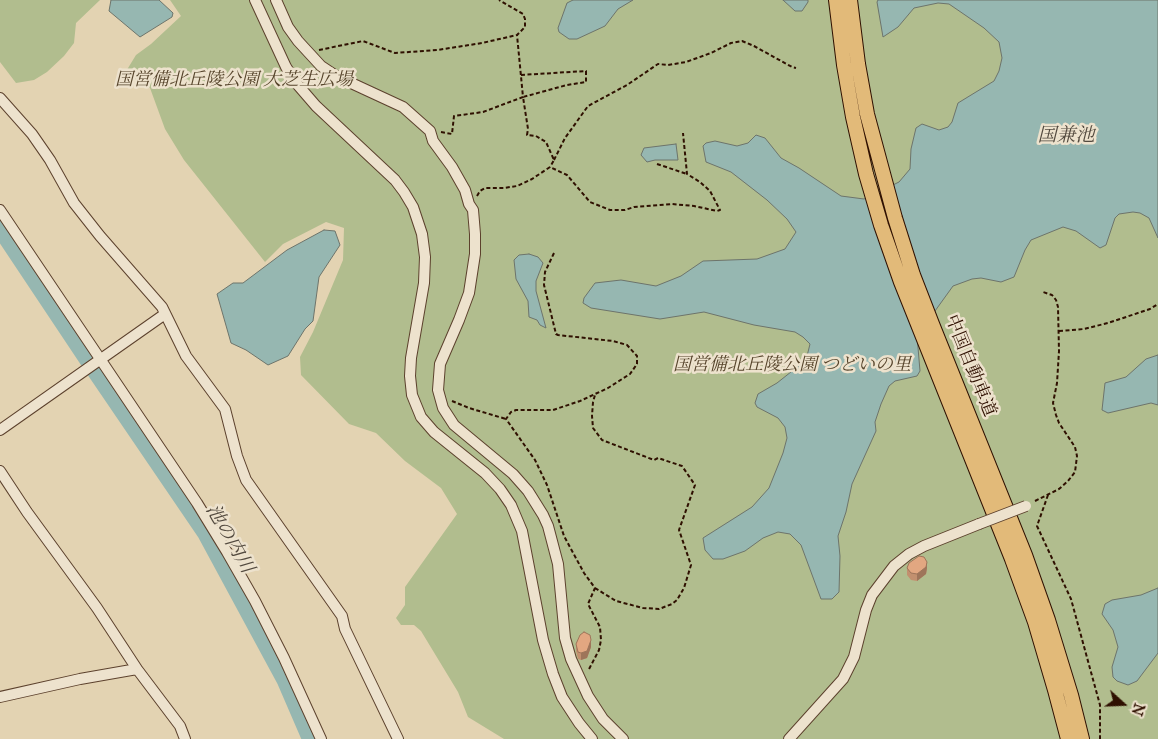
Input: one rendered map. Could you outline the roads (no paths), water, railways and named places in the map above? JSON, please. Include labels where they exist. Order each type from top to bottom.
[{"type":"highway","name":"中国自動車道","points":[[836,0],[844,65],[866,174],[901,282],[926,326],[1025,555],[1048,620],[1071,695],[1082,739]]},
{"type":"highway","name":"中国自動車道","points":[[850,0],[867,114],[880,167],[913,275],[926,326],[1040,639],[1068,739]]},
{"type":"street","points":[[255,0],[286,67],[296,84],[316,106],[395,180],[413,208],[422,234],[425,257],[424,283],[411,358],[412,395],[421,417],[434,432],[485,473],[511,505],[522,531],[543,640],[553,674],[562,697],[592,739]]},
{"type":"street","points":[[276,0],[288,27],[307,52],[321,66],[336,76],[403,107],[430,131],[456,175],[473,210],[475,234],[473,273],[469,292],[459,320],[440,364],[438,390],[441,401],[443,408],[454,425],[513,474],[528,491],[543,515],[558,564],[566,638],[571,659],[583,688],[603,719],[623,739]]},
{"type":"street","points":[[0,98],[36,140],[50,160],[74,203],[100,236],[157,300],[186,356],[225,409],[237,456],[246,480],[342,616],[348,636],[398,739]]},
{"type":"street","points":[[0,210],[101,358],[197,503],[227,552],[284,658],[321,739]]},
{"type":"street","points":[[0,430],[165,314]]},
{"type":"street","points":[[0,470],[27,512],[97,608],[137,669],[180,726],[185,739]]},
{"type":"street","points":[[789,739],[843,679],[854,658],[866,610],[872,595],[894,566],[909,554],[924,546],[1026,506]]},
{"type":"street","points":[[0,697],[80,679],[137,669]]},
{"type":"water","points":[[111,0],[159,0],[173,13],[172,17],[140,37],[109,11]]},
{"type":"water","points":[[573,0],[633,0],[618,9],[605,26],[577,39],[569,39],[559,32],[558,28],[567,3]]},
{"type":"water","points":[[783,0],[808,0],[808,2],[802,11],[795,11]]},
{"type":"water","name":"国兼池","points":[[878,0],[1158,0],[1158,238],[1149,218],[1140,213],[1133,212],[1119,214],[1115,218],[1106,245],[1100,248],[1076,231],[1063,227],[1031,240],[1014,277],[1001,282],[981,278],[972,279],[953,286],[917,336],[920,371],[917,376],[895,381],[889,386],[881,404],[875,422],[876,431],[852,484],[838,536],[840,556],[839,592],[832,599],[821,599],[801,545],[790,534],[778,532],[763,538],[745,551],[723,559],[713,559],[705,550],[703,538],[752,507],[769,488],[787,438],[785,427],[778,418],[757,407],[755,403],[758,394],[777,383],[806,360],[810,344],[795,332],[754,325],[704,312],[660,319],[591,308],[583,303],[584,298],[595,283],[621,280],[656,286],[681,276],[703,261],[757,259],[785,249],[796,232],[787,219],[767,200],[731,172],[706,162],[703,146],[706,143],[715,141],[737,146],[748,143],[756,135],[765,138],[781,158],[841,196],[864,199],[899,182],[910,169],[911,149],[916,128],[922,124],[939,130],[948,127],[952,122],[958,103],[994,81],[1002,58],[999,42],[984,28],[949,4],[938,3],[914,8],[898,27],[883,37]]},
{"type":"water","points":[[676,144],[678,160],[647,162],[641,155],[644,148]]},
{"type":"water","points":[[324,230],[335,231],[340,245],[319,277],[313,321],[305,329],[288,356],[268,365],[246,350],[231,343],[217,294],[233,283],[243,283],[287,250]]},
{"type":"water","points":[[529,254],[538,257],[543,263],[536,281],[536,291],[546,328],[540,325],[537,320],[529,317],[528,301],[516,279],[514,260],[519,255]]},
{"type":"water","points":[[1158,355],[1158,405],[1151,403],[1108,413],[1102,410],[1105,383],[1126,377],[1146,359]]},
{"type":"water","points":[[1158,588],[1158,653],[1137,681],[1128,685],[1117,681],[1113,677],[1112,667],[1118,647],[1113,630],[1102,614],[1105,604],[1112,600],[1141,595]]},
{"type":"waterway","name":"池の内川","points":[[0,229],[88,361]]},
{"type":"waterway","name":"池の内川","points":[[94,370],[205,533],[285,681],[310,739]]},
{"type":"park label","name":"国営備北丘陵公園 大芝生広場","points":[[234,81]]},
{"type":"park label","name":"国営備北丘陵公園 つどいの里","points":[[792,366]]}]
